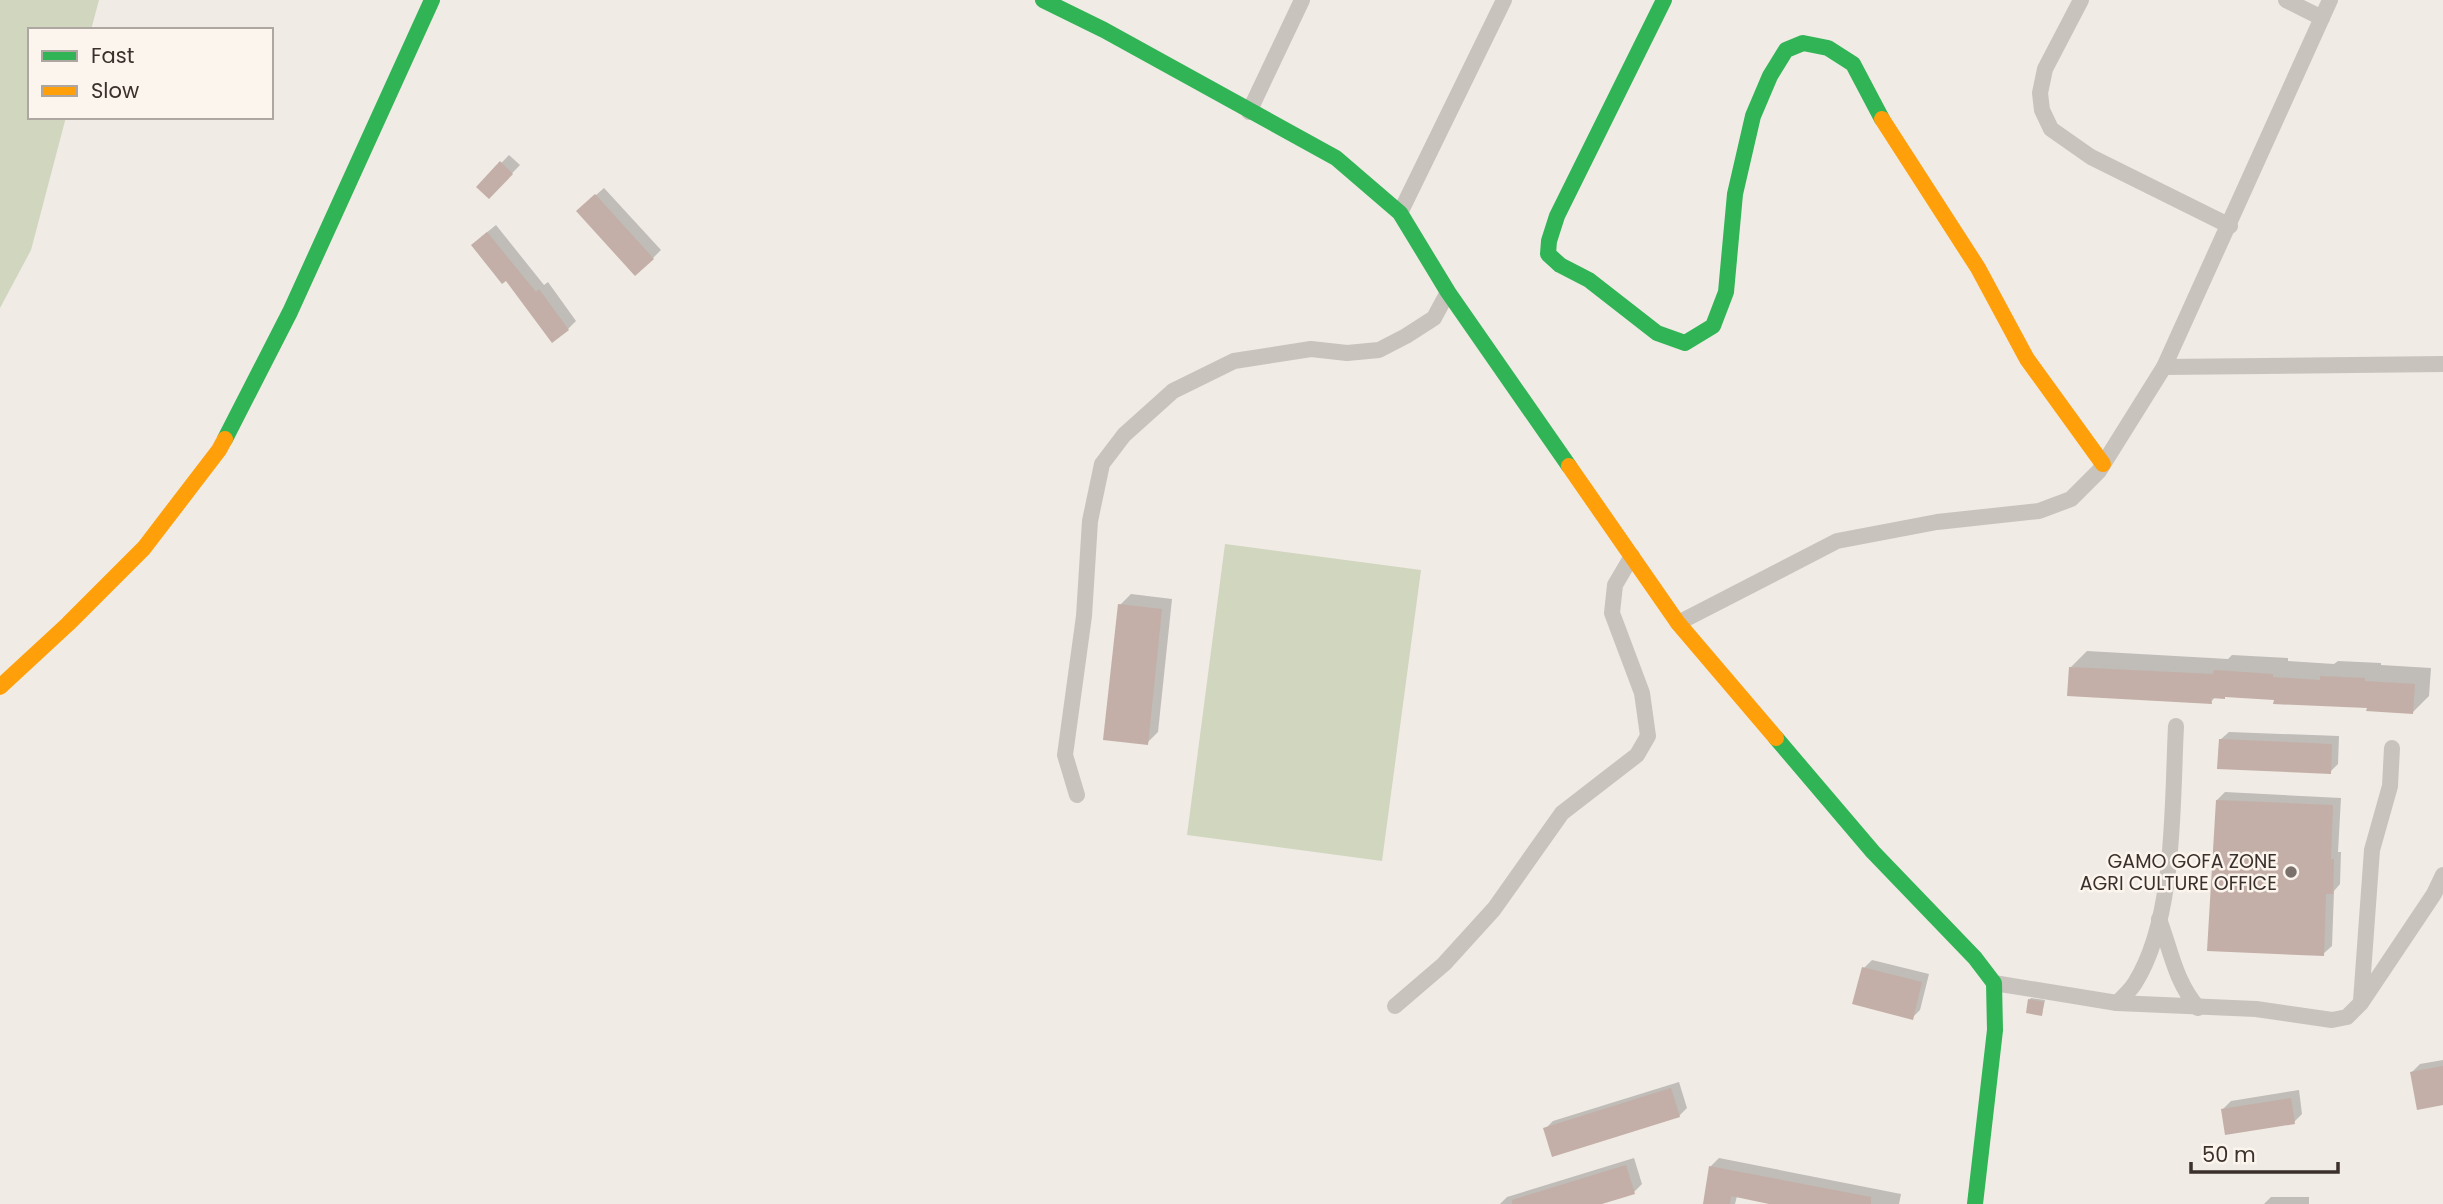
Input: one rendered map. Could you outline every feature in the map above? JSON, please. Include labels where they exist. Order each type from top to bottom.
[{"type":"street","points":[[0,687],[144,548],[219,450],[290,312],[432,0]]},
{"type":"street","points":[[1043,0],[1104,30],[1336,159],[1400,213],[1448,292],[1678,623],[1873,852],[1975,958],[1994,983],[1995,1030],[1975,1204]]},
{"type":"street","points":[[1249,112],[1302,0]]},
{"type":"street","points":[[1400,213],[1504,0]]},
{"type":"street","points":[[1664,0],[1557,216],[1548,254],[1560,265],[1588,280],[1630,310],[1657,333],[1685,343],[1713,326],[1726,292],[1735,194],[1753,116],[1770,76],[1786,50],[1803,43],[1828,48],[1853,64],[1918,177],[1978,268],[2027,359],[2103,464]]},
{"type":"street","points":[[2081,0],[2045,69],[2040,93],[2042,110],[2051,129],[2091,156],[2230,226]]},
{"type":"street","points":[[2286,0],[2322,18]]},
{"type":"street","points":[[1678,623],[1837,541],[1937,522],[2039,511],[2071,499],[2103,464],[2164,367],[2330,0]]},
{"type":"street","points":[[1077,795],[1065,755],[1084,616],[1090,521],[1102,464],[1124,435],[1173,391],[1234,361],[1311,349],[1347,353],[1379,350],[1434,318],[1448,292]]},
{"type":"street","points":[[2164,367],[2443,364]]},
{"type":"street","points":[[1395,1006],[1444,964],[1494,909],[1562,813],[1637,755],[1648,736],[1642,694],[1612,613],[1615,585],[1632,556]]},
{"type":"street","points":[[2117,1003],[2134,985],[2147,958],[2159,919],[2168,866],[2176,726]]},
{"type":"street","points":[[2361,1003],[2372,850],[2389,786],[2392,748]]},
{"type":"street","points":[[1994,983],[2117,1003],[2256,1009],[2332,1020],[2347,1017],[2361,1003],[2434,894],[2443,875]]},
{"type":"street","points":[[2159,919],[2177,977],[2198,1008]]},
{"type":"green space","points":[[0,0],[99,0],[92,28],[28,28],[28,119],[65,119],[31,250],[0,308]]},
{"type":"green space","points":[[1225,544],[1421,570],[1382,861],[1187,835]]},
{"type":"building","points":[[500,161],[513,174],[489,199],[476,187]]},
{"type":"building","points":[[595,194],[654,259],[635,276],[576,211]]},
{"type":"building","points":[[487,232],[536,292],[539,289],[569,330],[552,343],[506,281],[502,284],[471,245]]},
{"type":"building","points":[[1118,604],[1162,609],[1148,745],[1103,740]]},
{"type":"building","points":[[2069,667],[2213,674],[2214,670],[2273,674],[2273,677],[2320,680],[2320,676],[2365,678],[2365,681],[2415,684],[2413,714],[2366,711],[2367,708],[2273,704],[2274,700],[2225,697],[2211,698],[2212,704],[2067,696]]},
{"type":"building","points":[[2219,739],[2332,744],[2331,774],[2217,769]]},
{"type":"building","points":[[2216,800],[2333,805],[2333,894],[2326,894],[2324,956],[2207,951]]},
{"type":"building","points":[[1862,967],[1922,982],[1913,1020],[1852,1004]]},
{"type":"building","points":[[2028,999],[2044,1002],[2042,1016],[2026,1013]]},
{"type":"building","points":[[2443,1066],[2443,1105],[2417,1110],[2410,1072]]},
{"type":"building","points":[[1671,1088],[1680,1117],[1552,1157],[1543,1128]]},
{"type":"building","points":[[2291,1098],[2295,1124],[2225,1135],[2221,1109]]},
{"type":"building","points":[[1626,1165],[1635,1194],[1602,1204],[1512,1204],[1512,1200]]},
{"type":"building","points":[[1709,1166],[1871,1197],[1871,1204],[1769,1204],[1731,1196],[1730,1204],[1703,1204]]},
{"type":"traffic: fast","points":[[225,439],[290,312],[432,0]]},
{"type":"traffic: fast","points":[[1043,0],[1104,30],[1336,158],[1400,213],[1448,292],[1569,466]]},
{"type":"traffic: fast","points":[[1664,0],[1557,216],[1548,254],[1560,265],[1589,280],[1657,333],[1685,343],[1713,326],[1726,292],[1735,194],[1753,116],[1770,76],[1786,50],[1803,43],[1828,48],[1853,64],[1882,119]]},
{"type":"traffic: fast","points":[[1776,738],[1873,852],[1975,958],[1994,983],[1995,1030],[1975,1204]]},
{"type":"traffic: slow","points":[[1882,119],[1978,268],[2027,359],[2103,464]]},
{"type":"traffic: slow","points":[[0,687],[144,548],[225,439]]},
{"type":"traffic: slow","points":[[1569,466],[1678,623],[1776,738]]},
{"type":"place","name":"GAMO GOFA ZONE AGRI CULTURE OFFICE","points":[[2291,872]]}]
